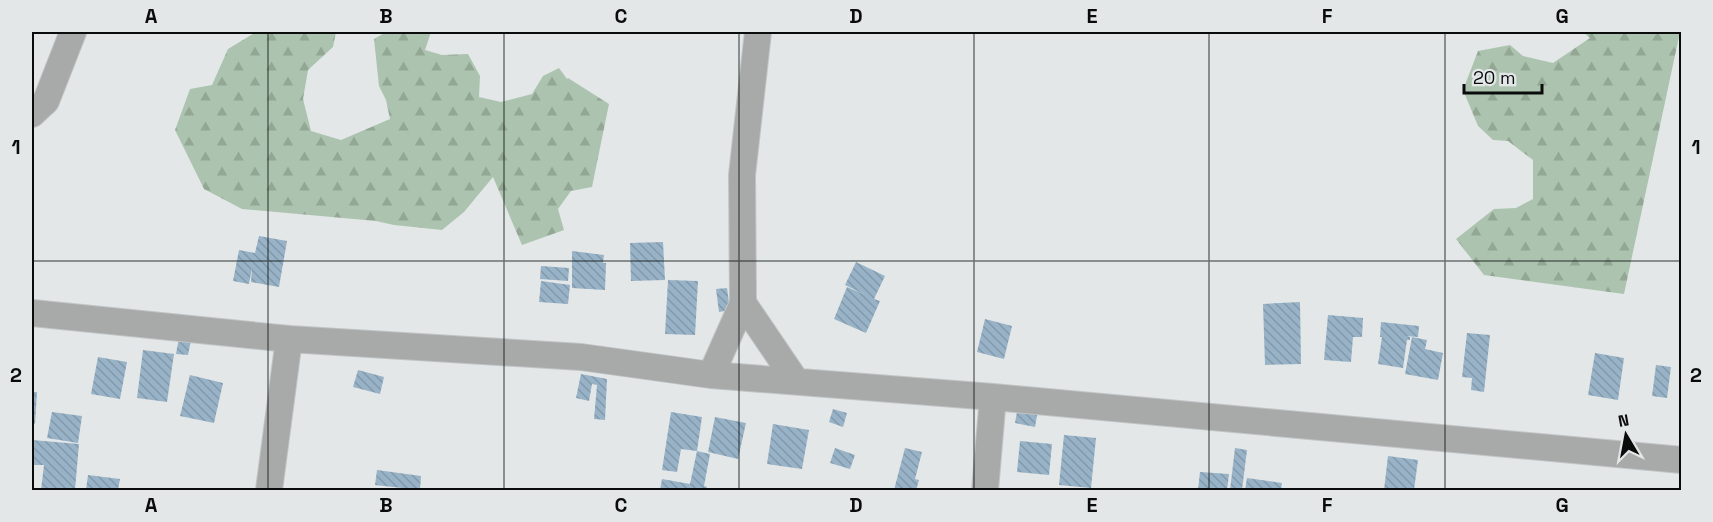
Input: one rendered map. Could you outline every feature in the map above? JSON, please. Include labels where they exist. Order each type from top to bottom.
[{"type":"street","points":[[32,114],[46,101],[73,32]]},
{"type":"street","points":[[711,375],[743,303],[742,174],[758,32]]},
{"type":"street","points":[[743,303],[796,381]]},
{"type":"street","points":[[32,313],[289,339],[581,357],[711,375],[993,397],[1682,460]]},
{"type":"street","points":[[269,490],[289,339]]},
{"type":"street","points":[[985,490],[993,397]]},
{"type":"green space","points":[[256,32],[336,32],[333,47],[308,70],[303,99],[311,131],[341,140],[390,119],[386,100],[379,86],[374,39],[386,32],[431,32],[425,50],[442,55],[468,54],[480,76],[479,97],[501,102],[532,94],[543,76],[559,68],[567,79],[609,104],[592,187],[571,191],[558,209],[564,230],[522,245],[493,177],[464,212],[442,230],[376,221],[242,209],[204,189],[175,130],[190,89],[212,85],[228,49]]},
{"type":"green space","points":[[1583,32],[1680,32],[1624,294],[1484,275],[1456,239],[1494,209],[1516,208],[1533,199],[1533,160],[1508,141],[1493,140],[1478,126],[1463,90],[1478,51],[1510,45],[1523,56],[1553,63],[1590,38]]},
{"type":"building","points":[[259,236],[287,241],[279,287],[251,282],[252,268],[249,284],[233,281],[239,250],[255,253]]},
{"type":"building","points":[[663,242],[665,280],[631,281],[630,243]]},
{"type":"building","points":[[572,251],[604,255],[605,290],[572,288]]},
{"type":"building","points":[[856,262],[885,276],[874,299],[880,301],[866,333],[834,319],[847,287],[866,295],[845,285]]},
{"type":"building","points":[[541,266],[569,268],[568,281],[540,279]]},
{"type":"building","points":[[668,280],[698,281],[695,335],[665,334]]},
{"type":"building","points":[[541,281],[570,285],[568,304],[539,302]]},
{"type":"building","points":[[727,288],[730,310],[719,312],[716,289]]},
{"type":"building","points":[[1300,302],[1301,364],[1265,365],[1263,304]]},
{"type":"building","points":[[1328,315],[1363,318],[1362,337],[1353,337],[1351,362],[1324,360]]},
{"type":"building","points":[[985,319],[1012,326],[1004,359],[977,352]]},
{"type":"building","points":[[1381,322],[1419,326],[1418,337],[1406,336],[1410,337],[1410,340],[1407,340],[1403,368],[1378,364],[1382,337],[1380,337]]},
{"type":"building","points":[[180,332],[192,335],[188,355],[176,354]]},
{"type":"building","points":[[1467,333],[1490,335],[1484,392],[1471,390],[1472,378],[1462,377]]},
{"type":"building","points":[[1412,337],[1427,340],[1425,349],[1443,353],[1438,380],[1405,374]]},
{"type":"building","points":[[143,350],[174,354],[167,402],[137,398]]},
{"type":"building","points":[[1595,353],[1624,358],[1618,400],[1588,395]]},
{"type":"building","points":[[98,357],[127,362],[120,399],[91,394]]},
{"type":"building","points":[[1656,365],[1671,367],[1667,398],[1652,396]]},
{"type":"building","points":[[358,370],[384,377],[380,394],[353,387]]},
{"type":"building","points":[[581,374],[607,379],[605,420],[594,419],[597,385],[592,384],[589,401],[576,398]]},
{"type":"building","points":[[190,375],[223,383],[214,423],[180,416]]},
{"type":"building","points":[[32,392],[37,392],[35,424],[32,423]]},
{"type":"building","points":[[1018,406],[1038,410],[1035,427],[1015,423]]},
{"type":"building","points":[[833,409],[847,413],[843,427],[829,422]]},
{"type":"building","points":[[52,412],[82,416],[78,443],[47,438]]},
{"type":"building","points":[[671,412],[702,417],[697,451],[681,449],[677,472],[662,470]]},
{"type":"building","points":[[715,417],[746,423],[738,459],[708,452]]},
{"type":"building","points":[[773,424],[809,430],[802,469],[767,464]]},
{"type":"building","points":[[1064,435],[1096,438],[1091,488],[1059,485]]},
{"type":"building","points":[[32,440],[79,444],[75,490],[41,490],[44,465],[32,465]]},
{"type":"building","points":[[1020,441],[1052,444],[1049,475],[1017,472]]},
{"type":"building","points":[[835,448],[855,455],[850,469],[830,463]]},
{"type":"building","points":[[905,448],[922,452],[915,479],[919,480],[916,490],[894,490]]},
{"type":"building","points":[[1235,448],[1247,450],[1242,490],[1230,490]]},
{"type":"building","points":[[697,451],[710,454],[704,486],[707,487],[706,490],[660,490],[662,479],[690,484]]},
{"type":"building","points":[[1388,456],[1418,460],[1414,490],[1384,490]]},
{"type":"building","points":[[377,470],[421,476],[420,490],[375,485]]},
{"type":"building","points":[[1200,472],[1229,474],[1227,490],[1198,490]]},
{"type":"building","points":[[88,475],[120,479],[118,490],[86,490]]},
{"type":"building","points":[[1247,478],[1282,483],[1281,490],[1245,490]]}]
